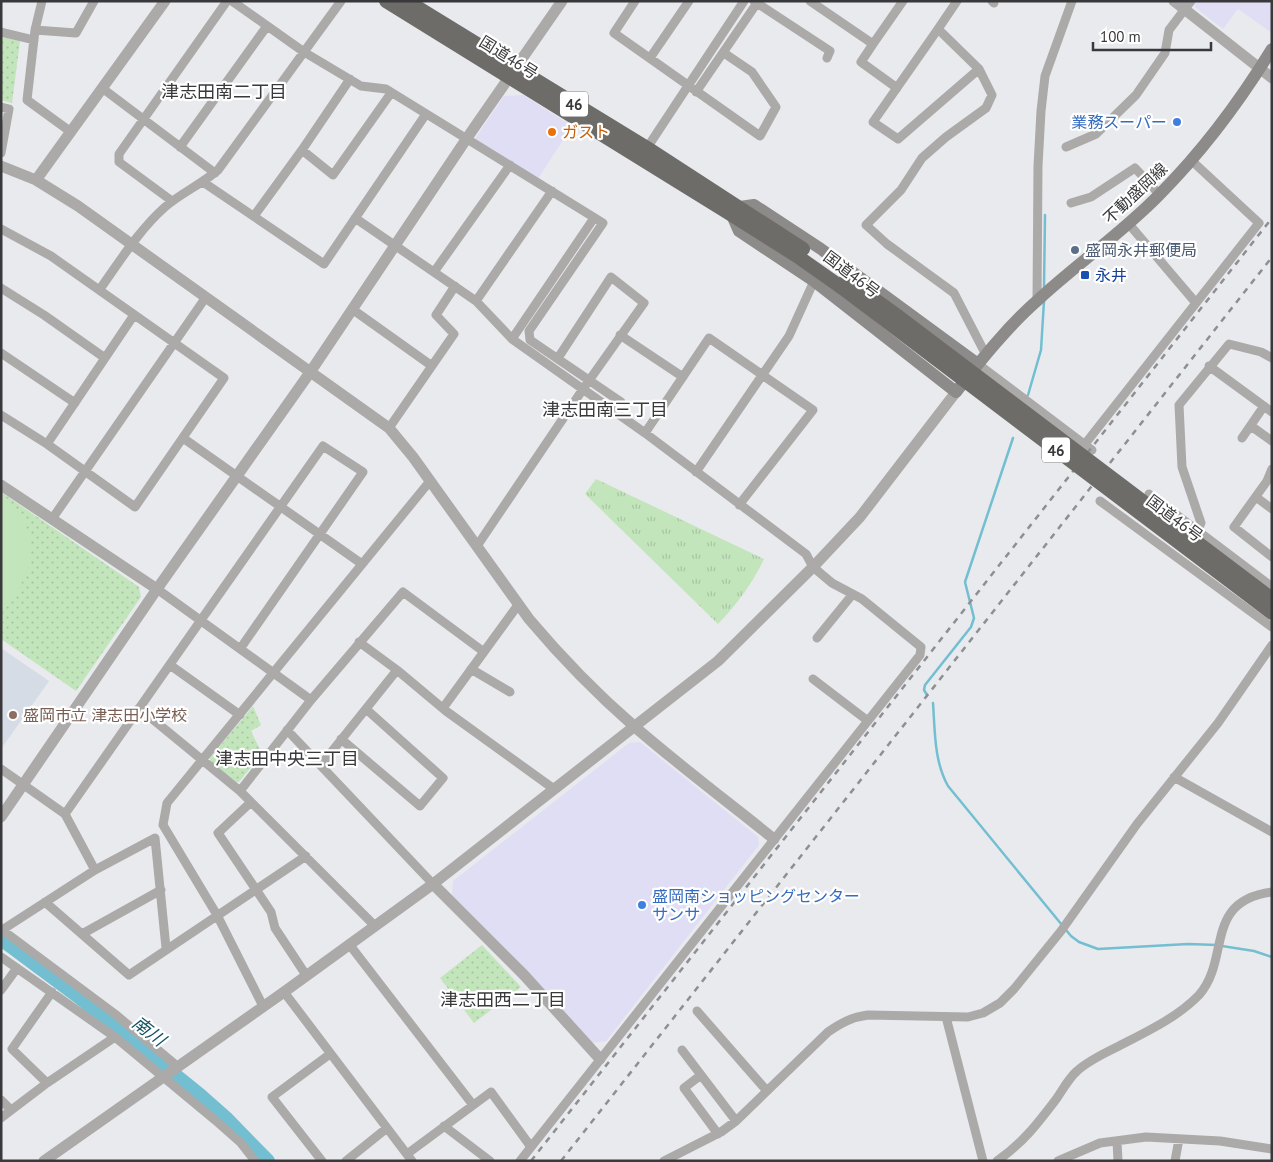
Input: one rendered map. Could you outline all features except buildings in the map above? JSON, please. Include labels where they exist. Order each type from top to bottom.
[{"type":"highway","name":"国道46号","points":[[386,1],[647,148],[736,211]]},
{"type":"highway","name":"国道46号","points":[[407,1],[512,73],[736,211],[805,250],[843,283],[1272,613]]},
{"type":"highway","name":"国道46号","points":[[843,283],[899,317],[1271,588]]},
{"type":"main road","name":"不動盛岡線","points":[[956,392],[982,359],[1042,296],[1128,223],[1160,194],[1200,153],[1272,49]]},
{"type":"main road","points":[[956,392],[814,281],[738,231],[736,211],[754,205],[821,248],[982,359]]},
{"type":"street","points":[[42,1],[35,35],[27,100],[71,132]]},
{"type":"street","points":[[1,32],[35,35],[76,34],[94,1]]},
{"type":"street","points":[[36,180],[165,1]]},
{"type":"street","points":[[172,201],[119,162],[119,154],[227,1]]},
{"type":"street","points":[[232,1],[304,52],[361,86],[386,89],[603,224],[529,331],[530,340],[621,402]]},
{"type":"street","points":[[100,289],[132,244],[153,219],[172,201],[215,173],[341,1]]},
{"type":"street","points":[[1,816],[157,589],[311,371],[467,138],[562,1]]},
{"type":"street","points":[[635,1],[614,33],[760,136],[776,108],[752,72],[724,53]]},
{"type":"street","points":[[650,58],[689,1]]},
{"type":"street","points":[[647,148],[744,1]]},
{"type":"street","points":[[810,1],[873,44]]},
{"type":"street","points":[[897,88],[861,62],[902,1]]},
{"type":"street","points":[[958,1],[873,122],[898,139],[979,69]]},
{"type":"street","points":[[1042,296],[1038,166],[1041,112],[1045,76],[1072,1]]},
{"type":"street","points":[[1174,1],[1188,6],[1272,78]]},
{"type":"street","points":[[696,92],[724,53],[756,2],[830,51],[828,58]]},
{"type":"street","points":[[1066,147],[1096,134],[1136,96],[1165,53],[1169,30],[1188,6]]},
{"type":"street","points":[[180,147],[267,26]]},
{"type":"street","points":[[938,29],[979,69],[992,95],[986,108],[946,137],[922,158],[901,190],[866,225],[887,244],[954,293],[982,359],[1092,450]]},
{"type":"street","points":[[254,216],[350,79]]},
{"type":"street","points":[[102,88],[215,173]]},
{"type":"street","points":[[302,150],[333,174],[391,92]]},
{"type":"street","points":[[1,107],[9,109],[1,153]]},
{"type":"street","points":[[203,182],[324,264],[426,114]]},
{"type":"street","points":[[1085,444],[1259,223],[1192,161]]},
{"type":"street","points":[[434,272],[510,165]]},
{"type":"street","points":[[1,166],[36,180],[78,206],[389,428],[413,457],[538,630],[586,681],[635,727],[774,839]]},
{"type":"street","points":[[1071,202],[1091,197],[1135,168],[1160,194]]},
{"type":"street","points":[[476,301],[552,191]]},
{"type":"street","points":[[355,218],[476,301],[512,339],[645,433],[806,554],[813,566],[832,583],[862,599],[922,647],[920,655],[520,1161]]},
{"type":"street","points":[[512,339],[594,218]]},
{"type":"street","points":[[1128,223],[1196,303]]},
{"type":"street","points":[[1,229],[51,256],[224,378],[135,507],[47,444],[1,415]]},
{"type":"street","points":[[477,546],[583,388],[644,302],[611,277],[558,358]]},
{"type":"street","points":[[696,472],[789,336],[814,281]]},
{"type":"street","points":[[389,428],[454,334],[436,315],[455,286]]},
{"type":"street","points":[[1,288],[44,315],[105,358]]},
{"type":"street","points":[[52,519],[206,297]]},
{"type":"street","points":[[352,309],[432,366]]},
{"type":"street","points":[[47,444],[134,315]]},
{"type":"street","points":[[620,335],[683,377]]},
{"type":"street","points":[[645,433],[709,338],[812,410],[739,505]]},
{"type":"street","points":[[1197,532],[1201,523],[1182,467],[1179,405],[1209,366],[1229,344],[1261,352],[1272,358]]},
{"type":"street","points":[[1,353],[75,402]]},
{"type":"street","points":[[1209,366],[1268,409],[1242,438]]},
{"type":"street","points":[[44,1161],[161,1076],[284,992],[433,884],[718,661],[860,518],[956,392]]},
{"type":"street","points":[[1251,426],[1272,441]]},
{"type":"street","points":[[183,438],[362,564]]},
{"type":"street","points":[[65,814],[323,446],[363,472],[240,649]]},
{"type":"street","points":[[1272,469],[1268,481],[1234,527],[1272,557]]},
{"type":"street","points":[[263,1006],[217,915],[163,825],[167,803],[240,716],[430,481]]},
{"type":"street","points":[[1,485],[157,589],[311,700]]},
{"type":"street","points":[[1149,494],[1271,588]]},
{"type":"street","points":[[1256,497],[1272,509]]},
{"type":"street","points":[[1100,500],[1272,627]]},
{"type":"street","points":[[240,791],[311,700],[403,592],[484,652]]},
{"type":"street","points":[[817,638],[852,595]]},
{"type":"street","points":[[443,708],[518,604]]},
{"type":"street","points":[[359,642],[443,708],[554,788]]},
{"type":"street","points":[[669,1160],[718,1134],[736,1121],[828,1032],[842,1022],[855,1016],[868,1015],[968,1017],[983,1013],[1000,1003],[1063,928],[1137,824],[1218,723],[1272,645]]},
{"type":"street","points":[[170,665],[240,716]]},
{"type":"street","points":[[471,669],[510,692]]},
{"type":"street","points":[[321,765],[397,670]]},
{"type":"street","points":[[813,679],[868,721]]},
{"type":"street","points":[[139,708],[240,791],[374,925]]},
{"type":"street","points":[[342,739],[420,806],[443,778],[366,709]]},
{"type":"street","points":[[287,730],[433,884],[524,975],[600,1059]]},
{"type":"street","points":[[1,769],[65,814],[94,870]]},
{"type":"street","points":[[1174,777],[1272,832]]},
{"type":"street","points":[[251,802],[218,833],[271,912],[275,928],[306,976]]},
{"type":"street","points":[[166,948],[155,838],[94,870],[2,929],[115,1014],[177,1066]]},
{"type":"street","points":[[45,902],[129,975],[166,948],[306,856]]},
{"type":"street","points":[[82,934],[161,890]]},
{"type":"street","points":[[997,1161],[1014,1150],[1030,1134],[1076,1072],[1090,1060],[1133,1039],[1179,1012],[1200,994],[1211,975],[1224,924],[1238,905],[1249,897],[1272,892]]},
{"type":"street","points":[[349,944],[473,1105]]},
{"type":"street","points":[[1,957],[115,1037],[215,1120],[240,1143],[255,1161]]},
{"type":"street","points":[[1,990],[17,968]]},
{"type":"street","points":[[46,1083],[12,1049],[52,992]]},
{"type":"street","points":[[284,992],[409,1157],[444,1126],[491,1092],[531,1147]]},
{"type":"street","points":[[697,1011],[767,1092]]},
{"type":"street","points":[[946,1018],[983,1161]]},
{"type":"street","points":[[1,1118],[46,1083],[115,1037]]},
{"type":"street","points":[[682,1050],[736,1121]]},
{"type":"street","points":[[322,1161],[272,1097],[330,1054]]},
{"type":"street","points":[[701,1075],[684,1088],[718,1134]]},
{"type":"street","points":[[1,1100],[11,1110]]},
{"type":"street","points":[[444,1126],[490,1161]]},
{"type":"street","points":[[346,1161],[387,1128]]},
{"type":"street","points":[[1058,1161],[1100,1143],[1146,1137],[1220,1141],[1272,1149]]},
{"type":"street","points":[[1175,1161],[1180,1139]]},
{"type":"street","points":[[1117,1141],[1118,1161]]},
{"type":"shaded area","points":[[1194,1],[1272,1],[1272,33],[1238,9],[1223,29],[1195,7]]},
{"type":"shaded area","points":[[523,95],[572,126],[536,182],[473,142],[504,96]]},
{"type":"shaded area","name":"盛岡市立 津志田小学校","points":[[1,648],[49,681],[1,749]]},
{"type":"shaded area","points":[[640,742],[758,837],[759,845],[606,1041],[592,1043],[452,896],[453,881],[629,743]]},
{"type":"green space","points":[[1,37],[20,41],[12,103],[1,100]]},
{"type":"green space","points":[[596,479],[764,559],[744,593],[718,624],[585,494]]},
{"type":"green space","points":[[1,492],[139,587],[141,597],[76,691],[1,639]]},
{"type":"green space","points":[[1,498],[24,521],[31,551],[29,566],[23,580],[14,594],[1,605]]},
{"type":"green space","points":[[253,706],[261,725],[251,731],[262,754],[239,782],[236,782],[210,761],[210,758]]},
{"type":"green space","points":[[482,945],[521,987],[474,1023],[440,978]]},
{"type":"waterway","points":[[1044,288],[1045,215]]},
{"type":"waterway","points":[[1028,395],[1041,350],[1044,301]]},
{"type":"waterway","points":[[927,695],[924,690],[925,685],[971,627],[974,618],[965,582],[1013,438]]},
{"type":"waterway","points":[[933,703],[938,756],[943,776],[948,786],[1071,936],[1079,942],[1098,949],[1188,944],[1217,945]]},
{"type":"waterway","name":"南川","points":[[1,939],[80,998],[200,1095],[226,1118],[268,1161]]},
{"type":"waterway","points":[[1222,946],[1254,951],[1272,957]]},
{"type":"railway","points":[[531,1161],[1272,218]]},
{"type":"railway","points":[[561,1161],[1272,257]]},
{"type":"place","name":"業務スーパー","points":[[1177,122]]},
{"type":"place","name":"ガスト","points":[[552,132]]},
{"type":"place","name":"盛岡永井郵便局","points":[[1075,250]]},
{"type":"place","name":"永井","points":[[1085,275]]},
{"type":"place","name":"盛岡市立 津志田小学校","points":[[13,715]]},
{"type":"place","name":"盛岡南ショッピングセンター サンサ","points":[[642,905]]},
{"type":"district","name":"津志田南二丁目","points":[[224,91]]},
{"type":"district","name":"津志田南三丁目","points":[[605,409]]},
{"type":"district","name":"津志田中央三丁目","points":[[287,758]]},
{"type":"district","name":"津志田西二丁目","points":[[503,999]]}]
